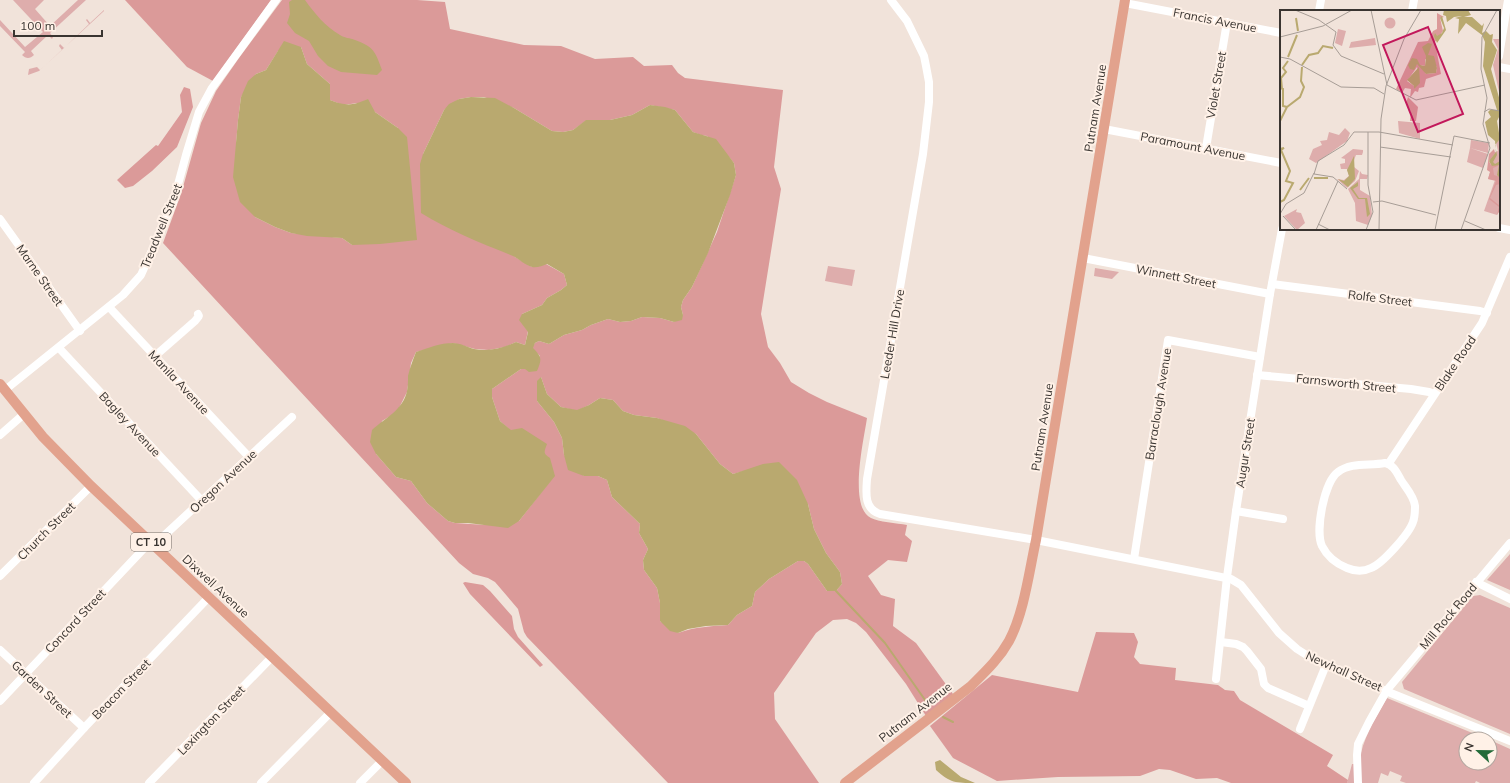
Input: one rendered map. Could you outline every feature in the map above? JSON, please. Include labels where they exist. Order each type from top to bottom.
[{"type":"main road","name":"Putnam Avenue","points":[[844,783],[971,686],[990,668],[1008,642],[1018,621],[1036,540],[1125,1]]},
{"type":"main road","name":"Dixwell Avenue","points":[[3,387],[43,437],[91,486],[406,783]]},
{"type":"street","name":"Treadwell Street","points":[[3,387],[59,348],[80,331],[133,286],[141,275],[176,193],[186,155],[200,112],[212,88],[276,0]]},
{"type":"street","name":"Leeder Hill Drive","points":[[891,0],[907,21],[924,56],[929,82],[929,102],[923,154],[867,479],[867,502],[874,512],[880,514],[1036,540]]},
{"type":"street","points":[[1319,10],[1321,0]]},
{"type":"street","points":[[1412,10],[1414,0]]},
{"type":"street","points":[[1500,50],[1508,0]]},
{"type":"street","name":"Francis Avenue","points":[[1125,1],[1280,32]]},
{"type":"street","name":"Violet Street","points":[[1206,148],[1228,22]]},
{"type":"street","points":[[1500,66],[1510,69]]},
{"type":"street","name":"Paramount Avenue","points":[[1104,129],[1280,163]]},
{"type":"street","name":"Marne Street","points":[[1,223],[80,331]]},
{"type":"street","points":[[1500,228],[1510,230]]},
{"type":"street","name":"Augur Street","points":[[1216,679],[1221,642],[1226,578],[1270,294],[1282,230]]},
{"type":"street","name":"Blake Road","points":[[1389,463],[1479,328],[1487,313],[1510,257]]},
{"type":"street","name":"Winnett Street","points":[[1083,258],[1270,294]]},
{"type":"street","name":"Rolfe Street","points":[[1272,284],[1487,313]]},
{"type":"street","name":"Manila Avenue","points":[[109,307],[249,457]]},
{"type":"street","points":[[155,356],[195,321],[199,316],[198,314]]},
{"type":"street","name":"Barraclough Avenue","points":[[1134,559],[1168,340],[1260,357]]},
{"type":"street","name":"Bagley Avenue","points":[[59,348],[202,501]]},
{"type":"street","name":"Farnsworth Street","points":[[1258,375],[1411,389],[1434,394]]},
{"type":"street","points":[[0,435],[24,414]]},
{"type":"street","name":"Oregon Avenue","points":[[152,543],[202,501],[292,416]]},
{"type":"street","points":[[1389,463],[1394,468],[1413,499],[1415,505],[1413,521],[1403,537],[1379,564],[1369,569],[1350,569],[1329,556],[1320,541],[1320,525],[1326,489],[1332,477],[1343,468],[1355,465],[1389,463]]},
{"type":"street","name":"Church Street","points":[[0,576],[91,486]]},
{"type":"street","points":[[1236,511],[1283,519]]},
{"type":"street","name":"Newhall Street","points":[[1036,540],[1236,581],[1241,585],[1279,633],[1302,653],[1326,665],[1510,741]]},
{"type":"street","name":"Concord Street","points":[[0,701],[152,543]]},
{"type":"street","name":"Mill Rock Road","points":[[1358,783],[1358,744],[1387,690],[1510,543]]},
{"type":"street","points":[[1476,582],[1510,599]]},
{"type":"street","name":"Beacon Street","points":[[34,783],[84,728],[209,597]]},
{"type":"street","points":[[1221,642],[1243,647],[1261,669],[1264,684],[1268,688],[1309,706]]},
{"type":"street","name":"Garden Street","points":[[0,650],[84,728]]},
{"type":"street","name":"Lexington Street","points":[[149,783],[272,657]]},
{"type":"street","points":[[1300,729],[1326,665]]},
{"type":"street","points":[[261,783],[331,712]]},
{"type":"street","points":[[360,783],[382,761]]},
{"type":"shaded area","points":[[13,0],[44,0],[35,9],[50,26],[78,0],[86,0],[50,33],[53,37],[52,39],[48,35],[31,51],[34,55],[28,58],[22,55],[25,52],[0,26],[0,20],[25,47],[43,32]]},
{"type":"shaded area","points":[[125,0],[271,0],[213,81],[187,67]]},
{"type":"shaded area","points":[[282,0],[417,0],[445,2],[450,29],[524,45],[561,46],[595,59],[633,57],[644,66],[672,65],[678,73],[685,78],[783,90],[774,167],[781,189],[761,314],[768,347],[780,363],[791,382],[827,402],[867,418],[859,472],[860,501],[864,511],[871,518],[907,525],[905,535],[912,541],[907,562],[888,560],[868,576],[881,595],[895,599],[893,626],[916,643],[953,694],[926,716],[906,684],[866,632],[856,623],[847,619],[833,620],[816,633],[774,693],[775,719],[819,783],[668,783],[527,637],[524,632],[518,609],[495,582],[488,578],[473,574],[459,563],[163,243],[181,194],[201,123],[216,91]],"holes":[[[301,47],[307,64],[330,84],[330,100],[343,105],[358,103],[375,112],[398,128],[352,245],[342,238],[291,233],[255,217],[236,144],[241,97],[256,74],[266,70],[278,51]],[[484,97],[514,108],[552,131],[563,132],[573,130],[587,120],[610,120],[632,115],[650,105],[675,110],[693,132],[707,136],[729,157],[734,163],[736,175],[717,232],[692,287],[683,300],[681,307],[683,315],[674,322],[660,318],[642,317],[631,321],[620,322],[608,319],[582,330],[564,335],[549,344],[539,341],[535,343],[532,348],[540,356],[525,369],[521,369],[492,389],[492,397],[500,421],[511,431],[544,452],[554,476],[519,521],[486,525],[455,523],[448,521],[427,503],[411,481],[396,477],[376,454],[382,421],[392,415],[399,408],[407,392],[411,363],[416,352],[453,343],[475,349],[489,350],[505,347],[516,342],[525,345],[528,331],[524,326],[522,314],[542,305],[547,298],[567,285],[564,274],[546,264],[532,267],[515,257],[423,154],[444,110],[459,99]],[[541,377],[547,394],[561,407],[577,411],[600,398],[613,400],[623,411],[634,415],[657,418],[696,434],[720,464],[733,474],[748,470],[808,504],[814,529],[826,553],[840,572],[842,584],[836,591],[827,591],[808,564],[804,561],[798,561],[769,579],[755,592],[752,606],[737,615],[728,625],[709,626],[678,633],[660,621],[660,603],[657,588],[644,570],[643,560],[648,549],[639,533],[640,524],[612,497],[607,480],[598,476],[584,476],[564,455],[562,438],[554,422],[537,401]]]},
{"type":"shaded area","points":[[292,0],[305,0],[330,28],[342,36],[353,39],[373,50],[378,58],[382,70],[377,75],[341,72],[328,66],[318,56],[309,41],[295,33],[287,23],[290,14],[289,2]]},
{"type":"shaded area","points":[[104,10],[104,11],[66,46],[89,24],[86,20],[87,19],[90,23]]},
{"type":"shaded area","points":[[284,41],[301,47],[307,64],[330,84],[330,100],[349,104],[358,103],[368,99],[375,112],[398,128],[407,137],[417,240],[352,245],[342,238],[307,236],[291,233],[255,217],[240,202],[233,177],[241,97],[248,81],[256,74],[266,70]]},
{"type":"shaded area","points":[[60,44],[64,48],[62,50],[59,46]]},
{"type":"shaded area","points":[[46,65],[39,71],[28,75],[29,69],[37,67],[40,70]]},
{"type":"shaded area","points":[[184,87],[190,89],[193,107],[177,147],[152,171],[133,186],[125,188],[117,180],[156,145],[158,146],[182,112],[180,95]]},
{"type":"shaded area","points":[[471,97],[495,98],[552,131],[563,132],[573,130],[586,120],[610,120],[632,115],[650,105],[665,107],[675,110],[693,132],[716,139],[734,163],[736,175],[708,253],[692,287],[683,300],[681,307],[683,315],[682,320],[674,322],[660,318],[642,317],[631,321],[620,322],[608,319],[582,330],[564,335],[549,344],[539,341],[535,343],[533,348],[540,356],[540,364],[537,371],[529,372],[525,369],[521,369],[492,389],[492,397],[500,421],[511,430],[522,428],[547,444],[545,452],[550,458],[555,476],[519,521],[508,528],[448,521],[427,503],[411,481],[396,477],[376,454],[370,442],[372,430],[398,409],[405,398],[408,376],[416,352],[448,343],[485,350],[501,348],[516,342],[525,345],[528,332],[519,320],[522,314],[542,305],[547,298],[567,285],[564,274],[547,264],[538,267],[529,266],[513,256],[454,231],[421,213],[420,164],[423,154],[444,110],[449,104],[459,99]]},
{"type":"shaded area","points":[[828,266],[855,270],[852,286],[825,281]]},
{"type":"shaded area","points":[[1095,268],[1119,272],[1112,279],[1094,276]]},
{"type":"shaded area","points":[[541,377],[547,394],[561,407],[577,410],[600,398],[613,400],[623,411],[634,415],[657,418],[685,426],[696,434],[720,464],[733,474],[763,464],[779,462],[797,480],[808,504],[814,529],[826,553],[840,572],[842,584],[836,591],[827,591],[808,564],[804,561],[798,561],[769,579],[755,592],[752,606],[737,615],[728,625],[706,626],[688,629],[678,633],[670,631],[660,621],[660,603],[657,588],[644,570],[643,560],[648,549],[639,533],[640,524],[612,497],[607,480],[598,476],[584,476],[568,470],[562,438],[554,422],[537,401],[537,381]]},
{"type":"shaded area","points":[[1510,554],[1510,590],[1487,580]]},
{"type":"shaded area","points":[[463,583],[483,585],[490,591],[512,616],[514,629],[518,637],[543,665],[540,667],[470,594]]},
{"type":"shaded area","points":[[1480,595],[1510,608],[1510,734],[1404,689],[1402,682],[1473,596]]},
{"type":"shaded area","points":[[1096,632],[1134,633],[1138,642],[1134,657],[1140,664],[1176,668],[1175,680],[1218,685],[1225,690],[1234,691],[1240,700],[1333,755],[1327,766],[1348,780],[1347,783],[1231,783],[1217,778],[1196,779],[1170,770],[1159,769],[1140,776],[1058,777],[997,781],[953,758],[930,726],[992,675],[1078,692]]},
{"type":"shaded area","points":[[1387,698],[1467,731],[1458,731],[1458,771],[1498,771],[1498,744],[1510,749],[1510,783],[1480,783],[1476,781],[1475,783],[1406,783],[1400,781],[1402,776],[1390,771],[1388,776],[1381,773],[1378,783],[1347,783],[1352,764],[1359,764],[1363,746]]},
{"type":"shaded area","points":[[940,760],[961,777],[975,783],[958,782],[945,778],[936,770],[935,762]]},
{"type":"waterway","points":[[836,591],[885,643],[930,707]]},
{"type":"waterway","points":[[943,717],[953,722]]}]
